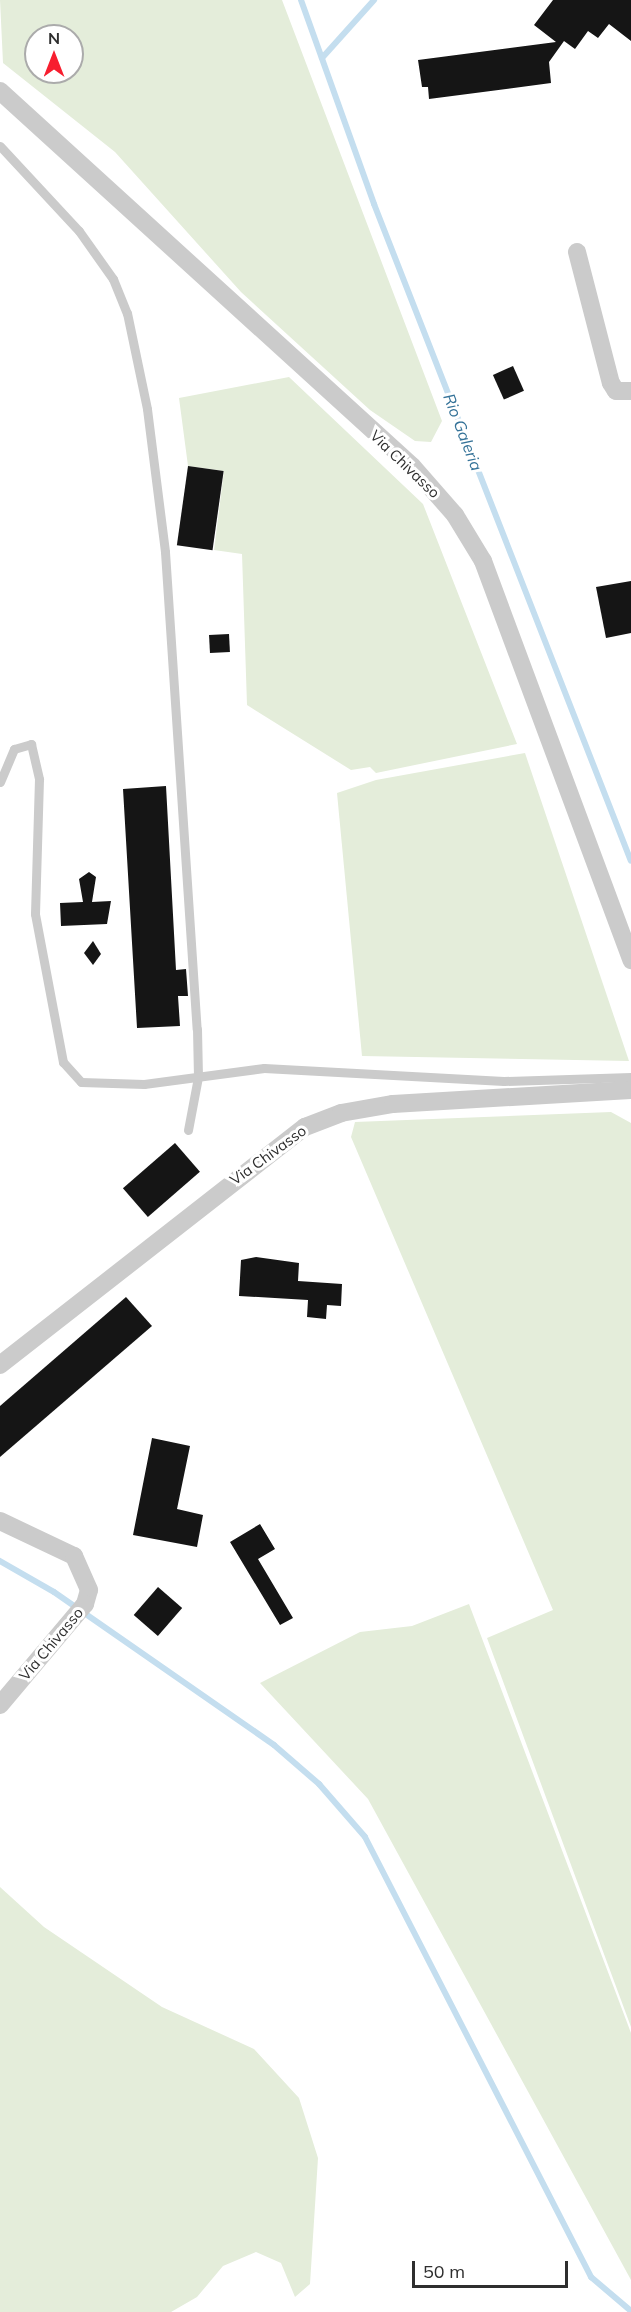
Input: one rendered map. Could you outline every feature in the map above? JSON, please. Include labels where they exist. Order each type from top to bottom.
[{"type":"street","name":"Via Chivasso","points":[[0,91],[412,466],[455,515],[483,561],[631,960]]},
{"type":"street","points":[[577,252],[611,383],[616,391],[631,391]]},
{"type":"street","name":"Via Chivasso","points":[[0,1365],[305,1126],[372,1106],[631,1090]]},
{"type":"street","name":"Via Chivasso","points":[[0,1521],[74,1556],[86,1575],[87,1600],[0,1705]]},
{"type":"lane","points":[[0,146],[90,245],[127,313],[147,409],[165,552],[198,1077],[188,1130]]},
{"type":"lane","points":[[0,782],[14,749],[31,744],[39,779],[35,914],[67,1071],[91,1084],[198,1077],[264,1068],[504,1081],[631,1077]]},
{"type":"green space","points":[[0,0],[282,0],[442,421],[431,442],[415,441],[370,410],[241,292],[115,152],[29,84],[84,84],[84,24],[24,24],[24,80],[3,63]]},
{"type":"green space","points":[[289,377],[423,504],[517,744],[376,773],[370,767],[351,770],[247,705],[242,554],[214,550],[224,471],[188,466],[179,398]]},
{"type":"green space","points":[[525,753],[629,1061],[362,1056],[337,793],[376,780]]},
{"type":"green space","points":[[611,1112],[631,1123],[631,2027],[487,1638],[553,1610],[351,1137],[355,1122]]},
{"type":"green space","points":[[469,1604],[631,2033],[631,2280],[368,1799],[260,1683],[360,1632],[412,1626]]},
{"type":"green space","points":[[0,1887],[44,1927],[162,2007],[254,2049],[299,2098],[318,2158],[310,2284],[295,2297],[281,2263],[256,2252],[223,2266],[197,2297],[171,2312],[0,2312]]},
{"type":"building","points":[[553,0],[631,0],[631,41],[609,24],[598,38],[588,31],[575,49],[564,41],[549,62],[551,83],[429,99],[428,87],[422,87],[418,60],[556,42],[534,25]]},
{"type":"building","points":[[513,366],[524,391],[504,400],[493,375]]},
{"type":"building","points":[[188,466],[224,471],[213,550],[177,545]]},
{"type":"building","points":[[631,581],[631,633],[606,638],[596,587]]},
{"type":"building","points":[[229,634],[230,652],[210,653],[209,635]]},
{"type":"building","points":[[166,786],[176,970],[186,969],[188,996],[178,996],[180,1026],[137,1028],[123,789]]},
{"type":"building","points":[[89,872],[96,877],[92,902],[111,901],[107,924],[61,926],[60,903],[83,902],[79,879]]},
{"type":"building","points":[[93,941],[101,954],[93,965],[84,953]]},
{"type":"building","points":[[175,1143],[200,1172],[148,1217],[123,1188]]},
{"type":"building","points":[[256,1257],[299,1263],[298,1281],[342,1284],[341,1306],[327,1305],[326,1319],[307,1317],[308,1300],[239,1296],[241,1260]]},
{"type":"building","points":[[126,1297],[152,1326],[0,1457],[0,1406]]},
{"type":"building","points":[[152,1438],[190,1446],[177,1509],[203,1515],[197,1547],[133,1535]]},
{"type":"building","points":[[260,1524],[275,1549],[258,1559],[293,1618],[280,1625],[230,1542]]},
{"type":"building","points":[[158,1587],[182,1608],[158,1636],[134,1615]]},
{"type":"waterway","name":"Rio Galeria","points":[[301,0],[374,204],[631,861]]},
{"type":"waterway","points":[[322,58],[374,0]]},
{"type":"waterway","points":[[0,1561],[54,1592],[274,1745],[319,1784],[365,1837],[591,2277],[631,2311]]}]
